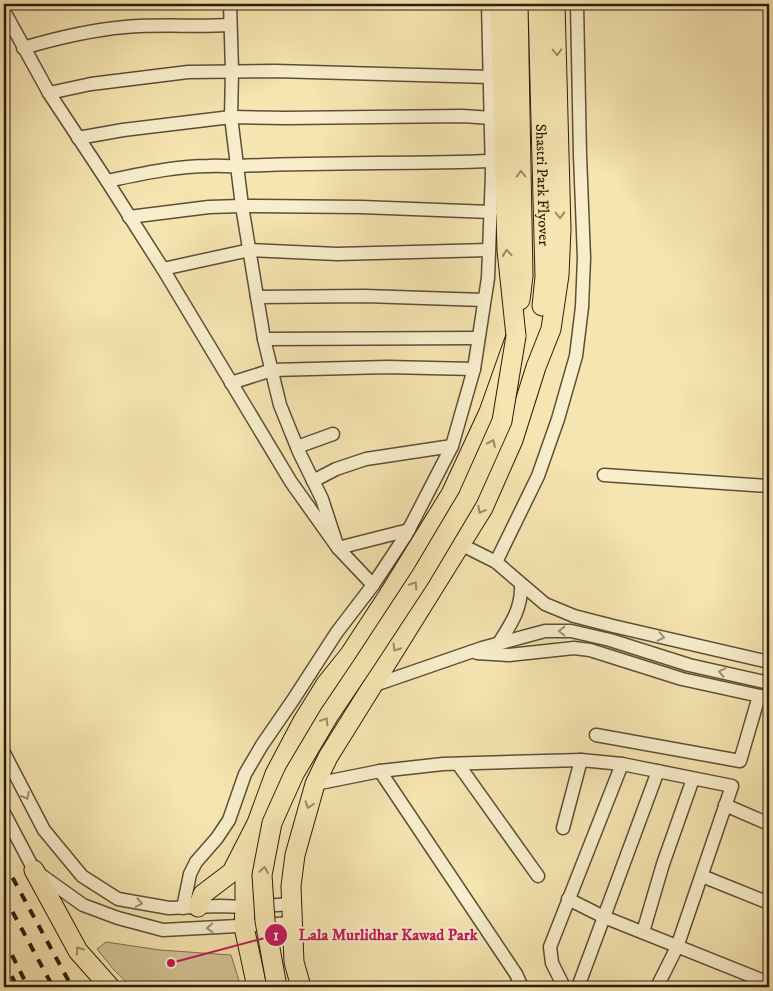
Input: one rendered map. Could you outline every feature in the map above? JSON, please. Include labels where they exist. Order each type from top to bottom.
[{"type":"highway","points":[[277,987],[265,922],[262,875],[272,823],[294,774],[319,731],[421,576],[468,498],[502,421],[516,336],[507,250],[500,4]]},
{"type":"highway","name":"Shastri Park Flyover","points":[[516,336],[523,276],[518,4]]},
{"type":"highway","name":"Shastri Park Flyover","points":[[536,367],[545,277],[538,4]]},
{"type":"highway","points":[[302,987],[294,962],[292,886],[295,855],[315,784],[328,757],[484,508],[513,440],[536,367],[551,328],[559,275],[561,229],[556,4]]},
{"type":"highway","points":[[190,907],[203,894],[232,872],[257,823],[275,774],[303,721],[326,684],[350,654],[388,596],[451,494],[489,412],[516,336]]},
{"type":"highway","points":[[257,823],[244,883],[244,927],[257,987]]},
{"type":"highway","points":[[34,870],[78,951],[110,987]]},
{"type":"street","points":[[230,4],[231,117],[242,206],[264,339],[280,405],[326,510],[338,548]]},
{"type":"street","points":[[190,907],[190,874],[196,862],[217,838],[228,820],[245,774],[262,745],[337,632],[374,585],[409,530],[452,446],[474,369],[488,278],[492,161],[488,4]]},
{"type":"street","points":[[496,562],[538,476],[558,420],[576,356],[582,307],[584,258],[579,146],[577,4]]},
{"type":"street","points":[[4,10],[49,93],[108,181],[163,269],[291,482],[338,548],[374,585]]},
{"type":"street","points":[[23,48],[73,35],[118,28],[141,26],[230,26]]},
{"type":"street","points":[[49,93],[91,84],[188,72],[232,71],[490,77]]},
{"type":"street","points":[[78,138],[133,128],[231,117],[463,116],[491,118]]},
{"type":"street","points":[[108,181],[179,168],[209,166],[492,161]]},
{"type":"street","points":[[129,217],[242,206],[361,207],[491,212]]},
{"type":"street","points":[[163,269],[250,250],[337,254],[489,250]]},
{"type":"street","points":[[257,297],[365,296],[484,300]]},
{"type":"street","points":[[264,339],[478,338]]},
{"type":"street","points":[[231,383],[272,370],[395,367],[474,369]]},
{"type":"street","points":[[297,447],[333,434]]},
{"type":"street","points":[[313,481],[336,469],[366,459],[452,446]]},
{"type":"street","points":[[604,476],[769,486]]},
{"type":"street","points":[[338,548],[409,530]]},
{"type":"street","points":[[460,544],[496,562],[544,604],[574,616],[769,662]]},
{"type":"street","points":[[499,643],[513,621],[522,599],[521,585]]},
{"type":"street","points":[[610,640],[614,626]]},
{"type":"street","points":[[372,686],[470,652],[545,631],[571,631],[610,640],[689,665],[769,683]]},
{"type":"street","points":[[470,652],[510,655],[574,648],[590,650],[682,679],[764,697],[740,761],[596,735]]},
{"type":"street","points":[[4,752],[44,830],[82,876],[118,899],[169,908],[292,904]]},
{"type":"street","points":[[315,784],[380,771],[458,764],[581,760],[622,764],[732,786],[676,947],[657,987]]},
{"type":"street","points":[[563,828],[581,760]]},
{"type":"street","points":[[458,764],[538,876]]},
{"type":"street","points":[[564,987],[552,963],[550,946],[622,764]]},
{"type":"street","points":[[380,771],[516,974],[522,987]]},
{"type":"street","points":[[578,987],[658,771]]},
{"type":"street","points":[[643,932],[663,864],[693,779]]},
{"type":"street","points":[[726,805],[769,824]]},
{"type":"street","points":[[4,813],[34,870],[83,905],[118,918],[163,930],[294,923]]},
{"type":"street","points":[[70,896],[82,876]]},
{"type":"street","points":[[702,876],[769,903]]},
{"type":"street","points":[[568,899],[604,917],[769,983]]},
{"type":"shaded area","points":[[106,942],[160,950],[231,955],[241,987],[132,987],[114,970],[97,949]]},
{"type":"railway","points":[[4,862],[72,987]]},
{"type":"railway","points":[[4,896],[53,987]]},
{"type":"railway","points":[[4,939],[28,987]]},
{"type":"railway","points":[[4,960],[17,987]]},
{"type":"place","name":"Lala Murlidhar Kawad Park","points":[[171,963]]}]
